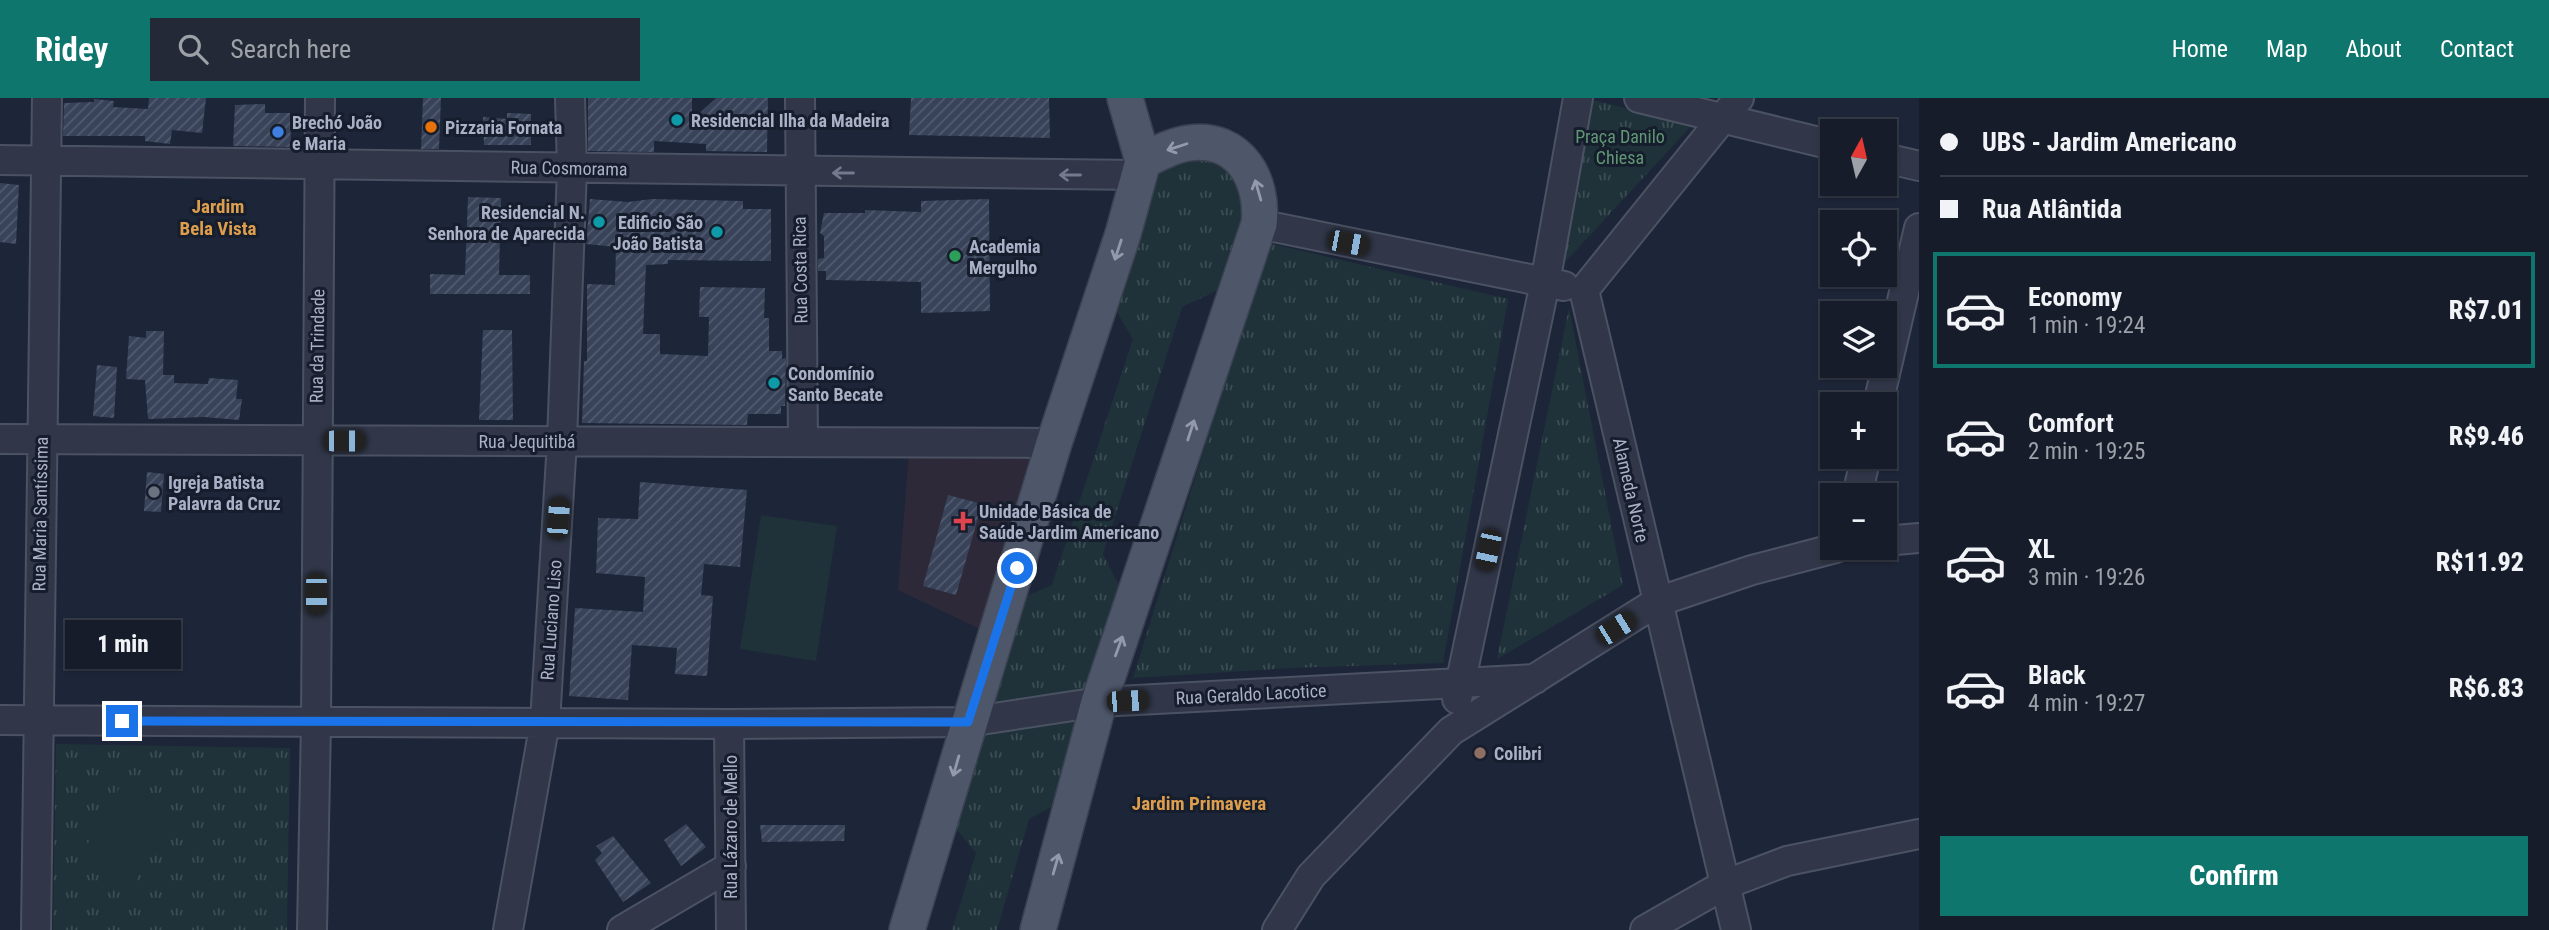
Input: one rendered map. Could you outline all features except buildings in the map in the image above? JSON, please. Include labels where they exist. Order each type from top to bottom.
[{"type":"main road","points":[[907,930],[968,722],[1054,443],[1123,234],[1141,168],[1125,98]]},
{"type":"main road","points":[[1038,930],[1099,702],[1259,224],[1261,203],[1256,181],[1233,153],[1213,144],[1190,142],[1141,168]]},
{"type":"street","name":"Rua Maria Santíssima","points":[[36,930],[40,439],[47,98]]},
{"type":"street","name":"Rua da Trindade","points":[[312,930],[320,98]]},
{"type":"street","name":"Rua Luciano Liso","points":[[508,930],[545,723],[562,441],[572,168],[570,98]]},
{"type":"street","name":"Rua Costa Rica","points":[[800,98],[803,442]]},
{"type":"street","points":[[1451,731],[1545,283],[1578,98]]},
{"type":"street","points":[[1639,98],[1730,108],[1820,141]]},
{"type":"street","points":[[1259,224],[1584,290],[1730,108]]},
{"type":"street","name":"Rua Cosmorama","points":[[0,160],[799,173],[1141,168]]},
{"type":"street","points":[[1897,161],[1919,166]]},
{"type":"street","points":[[1881,392],[1919,228]]},
{"type":"street","name":"Alameda Norte","points":[[1584,290],[1736,930]]},
{"type":"street","name":"Rua Jequitibá","points":[[0,439],[1054,443]]},
{"type":"street","points":[[1897,540],[1919,538]]},
{"type":"street","points":[[1277,930],[1311,876],[1451,731],[1657,602],[1752,569],[1820,552]]},
{"type":"street","name":"Rua Geraldo Lacotice","points":[[0,720],[729,724],[968,722],[1099,702],[1535,679]]},
{"type":"street","name":"Rua Lázaro de Mello","points":[[729,724],[731,930]]},
{"type":"street","points":[[1645,930],[1724,885],[1787,861],[1919,834]]},
{"type":"street","points":[[622,930],[731,866]]},
{"type":"shaded area","name":"Unidade Básica de Saúde Jardim Americano","points":[[1045,449],[988,633],[898,590],[909,452]]},
{"type":"green space","name":"Praça Danilo Chiesa","points":[[1593,100],[1692,125],[1567,260],[1558,264],[1587,109]]},
{"type":"green space","points":[[1207,155],[1231,172],[1239,188],[1241,217],[1238,232],[1218,290],[1182,307],[1103,554],[1123,594],[1089,692],[986,705],[1018,600],[1052,585],[1133,339],[1114,307],[1153,181],[1168,163]]},
{"type":"green space","points":[[1268,243],[1508,299],[1443,663],[1290,668],[1133,678]]},
{"type":"green space","points":[[1569,308],[1623,585],[1497,659]]},
{"type":"green space","points":[[761,515],[837,526],[816,661],[740,649]]},
{"type":"green space","points":[[1085,720],[1062,801],[1029,819],[997,930],[952,930],[976,853],[953,825],[982,734]]},
{"type":"green space","points":[[56,744],[290,748],[287,930],[53,930]]},
{"type":"green space","points":[[122,783],[175,812],[129,892],[77,863]]},
{"type":"place","name":"Residencial Ilha da Madeira","points":[[677,120]]},
{"type":"place","name":"Pizzaria Fornata","points":[[431,127]]},
{"type":"place","name":"Brechó João e Maria","points":[[278,132]]},
{"type":"place","name":"Residencial N. Senhora de Aparecida","points":[[599,222]]},
{"type":"place","name":"Edificio São João Batista","points":[[717,232]]},
{"type":"place","name":"Academia Mergulho","points":[[955,256]]},
{"type":"place","name":"Condomínio Santo Becate","points":[[774,383]]},
{"type":"place","name":"Igreja Batista Palavra da Cruz","points":[[154,492]]},
{"type":"place","name":"Unidade Básica de Saúde Jardim Americano","points":[[963,521]]},
{"type":"place","name":"Colibri","points":[[1480,753]]},
{"type":"district","name":"Jardim Bela Vista","points":[[218,217]]},
{"type":"district","name":"Jardim Primavera","points":[[1199,803]]},
{"type":"route","points":[[122,721],[729,724],[968,722],[1017,568]]}]
